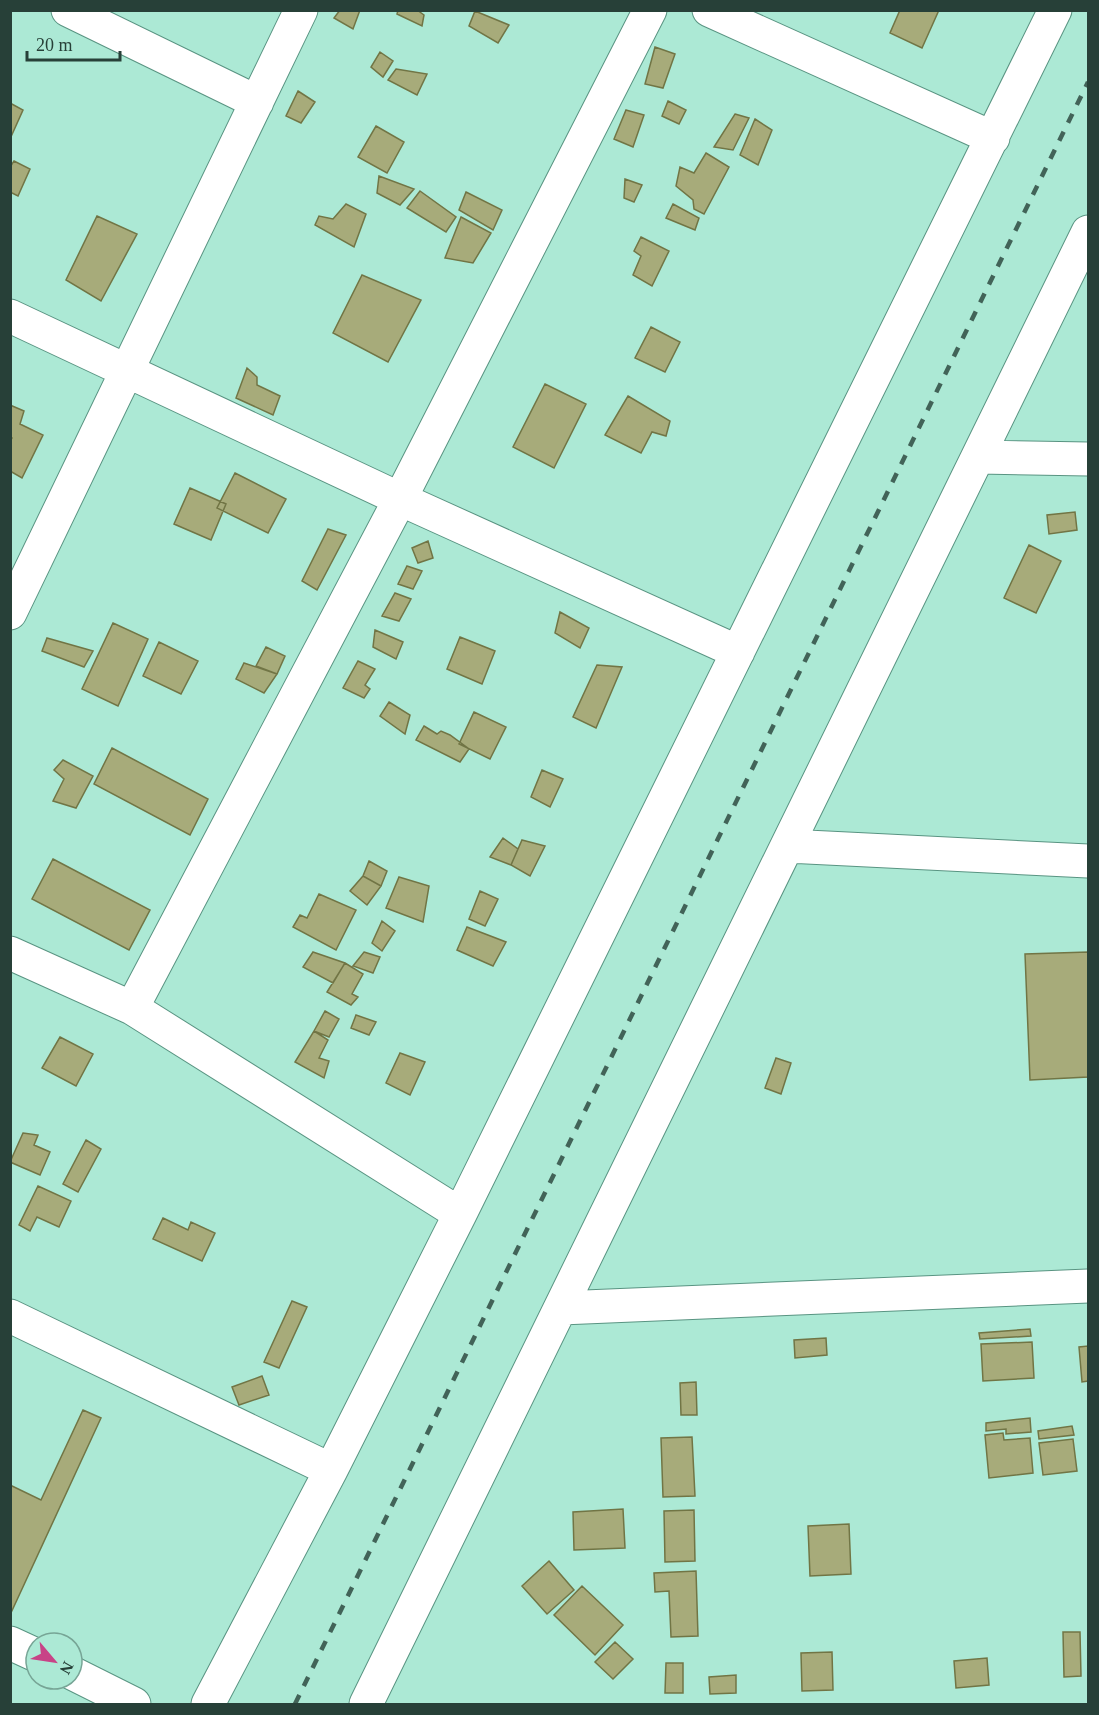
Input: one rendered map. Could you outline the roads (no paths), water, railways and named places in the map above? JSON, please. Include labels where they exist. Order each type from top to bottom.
[{"type":"street","points":[[68,10],[257,102]]},
{"type":"street","points":[[10,613],[301,10]]},
{"type":"street","points":[[132,1008],[400,499],[650,10]]},
{"type":"street","points":[[709,10],[993,138]]},
{"type":"street","points":[[218,1701],[1055,10]]},
{"type":"street","points":[[366,1704],[1089,232]]},
{"type":"street","points":[[10,316],[400,499],[738,652]]},
{"type":"street","points":[[979,457],[1089,459]]},
{"type":"street","points":[[788,846],[1089,861]]},
{"type":"street","points":[[10,953],[132,1008],[460,1214]]},
{"type":"street","points":[[561,1308],[1089,1286]]},
{"type":"street","points":[[10,1316],[331,1470]]},
{"type":"street","points":[[10,1643],[24,1649]]},
{"type":"street","points":[[84,1679],[134,1704]]},
{"type":"railway","points":[[295,1704],[1088,82]]}]
